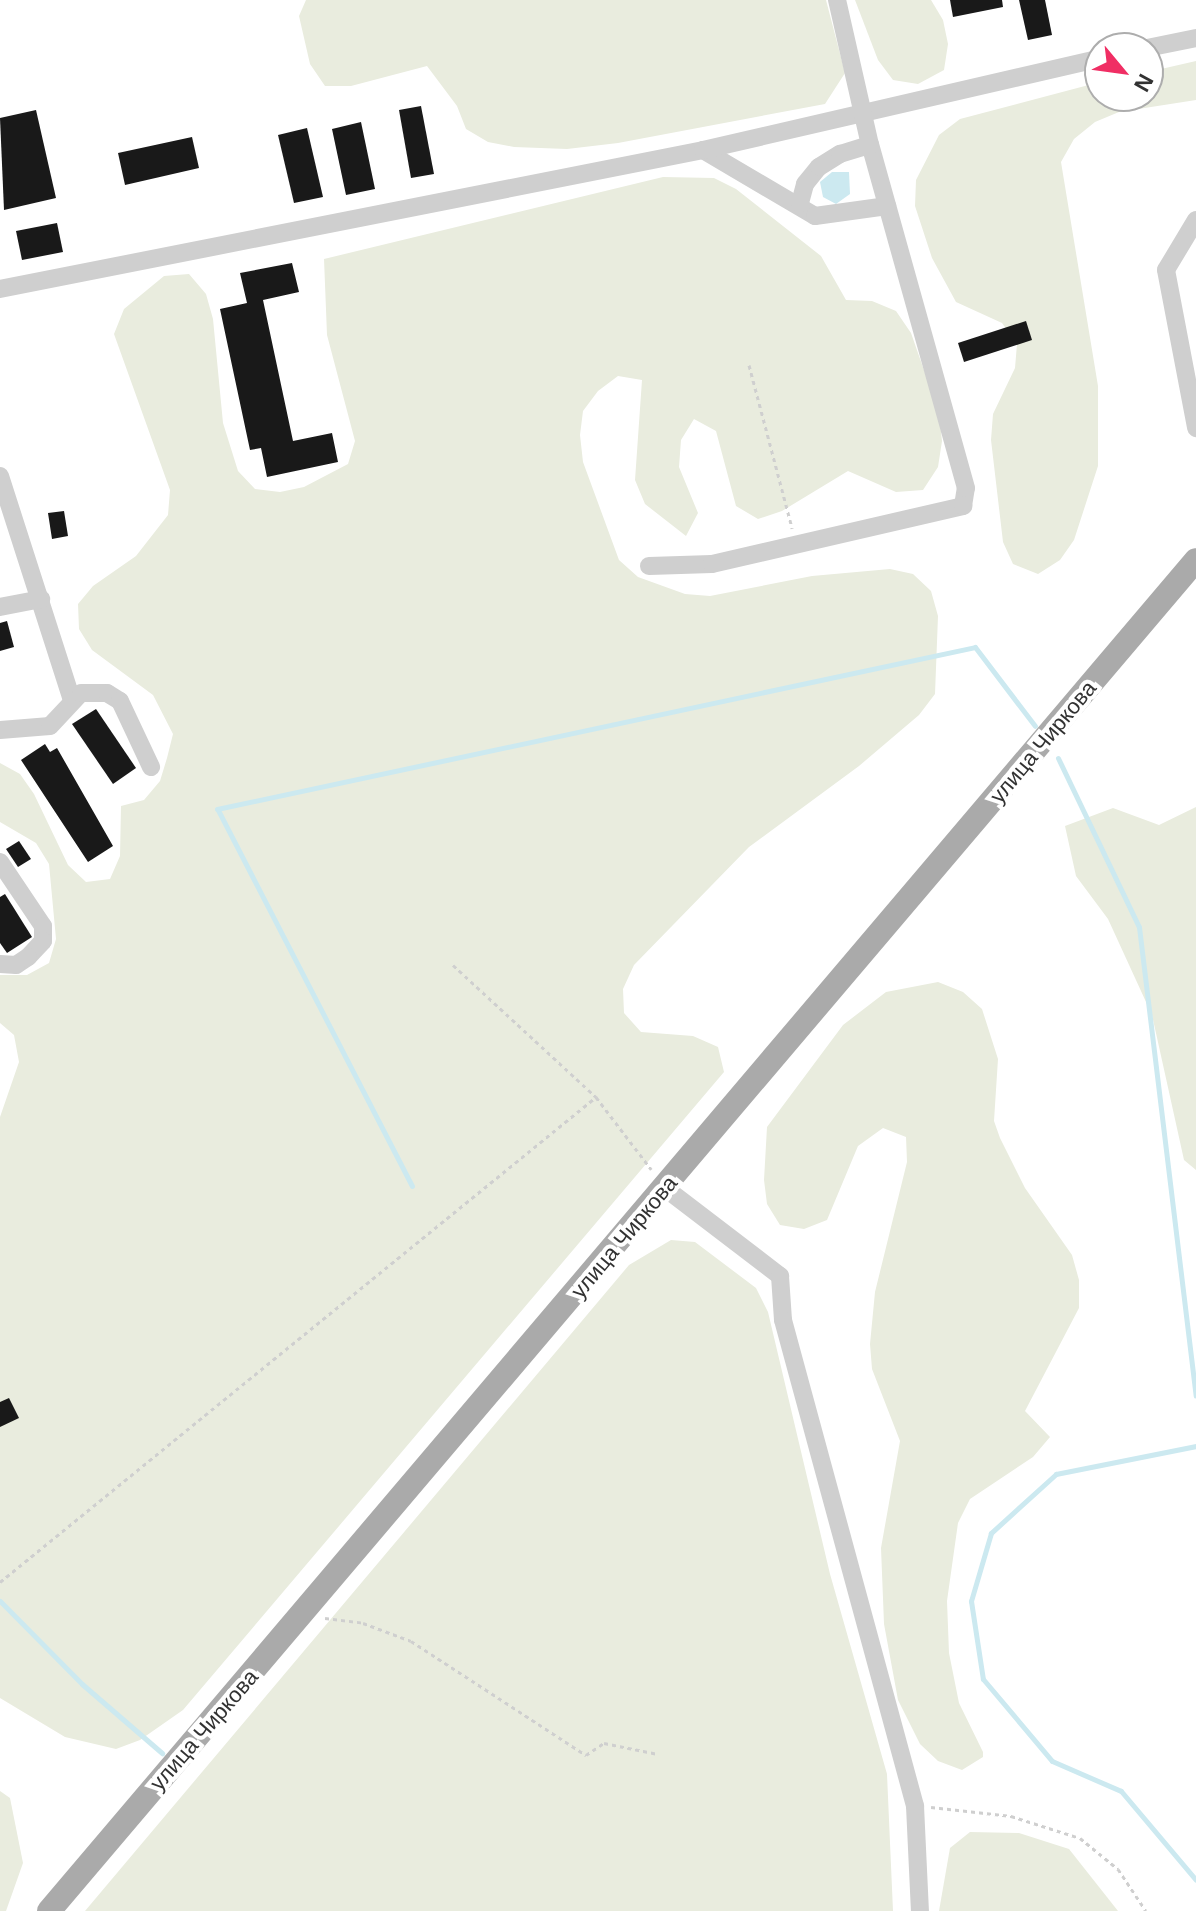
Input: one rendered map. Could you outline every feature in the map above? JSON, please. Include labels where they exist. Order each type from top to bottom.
[{"type":"main road","name":"улица Чиркова","points":[[49,1911],[1196,560]]},
{"type":"street","points":[[649,566],[712,564],[797,547],[959,509],[965,499],[966,488],[870,145],[837,0]]},
{"type":"street","points":[[1164,45],[1196,38]]},
{"type":"street","points":[[0,289],[703,150],[862,110],[1084,61]]},
{"type":"street","points":[[800,203],[805,184],[819,167],[840,154],[870,145]]},
{"type":"street","points":[[703,150],[800,203],[807,213],[822,218],[887,206]]},
{"type":"street","points":[[1196,220],[1166,270],[1196,428]]},
{"type":"street","points":[[0,476],[72,700]]},
{"type":"street","points":[[0,607],[41,599]]},
{"type":"street","points":[[0,730],[50,726],[72,700],[97,691],[120,701],[151,767]]},
{"type":"street","points":[[0,862],[43,926],[43,941],[16,965],[0,964]]},
{"type":"street","points":[[665,1188],[780,1276],[783,1320],[915,1806],[920,1911]]},
{"type":"path","points":[[749,365],[797,547]]},
{"type":"path","points":[[453,965],[596,1097],[665,1188]]},
{"type":"path","points":[[0,1582],[596,1097]]},
{"type":"path","points":[[302,1615],[363,1623],[411,1641],[586,1755],[604,1743],[658,1754]]},
{"type":"path","points":[[915,1806],[1011,1816],[1080,1838],[1118,1869],[1146,1911]]},
{"type":"shaded area","points":[[306,0],[826,0],[845,73],[825,104],[618,143],[567,149],[514,147],[488,142],[466,129],[457,106],[427,66],[351,86],[325,86],[310,64],[299,16]]},
{"type":"shaded area","points":[[855,0],[931,0],[943,20],[948,44],[944,70],[918,84],[893,80],[878,60]]},
{"type":"shaded area","points":[[1196,61],[1196,100],[1164,105],[1164,68]]},
{"type":"shaded area","points":[[1084,86],[1084,112],[1119,112],[1095,122],[1074,139],[1061,162],[1098,386],[1098,466],[1074,540],[1060,560],[1038,574],[1013,564],[1003,542],[991,440],[993,414],[1015,368],[1017,344],[1002,323],[956,302],[932,258],[915,206],[916,180],[939,135],[960,119]]},
{"type":"shaded area","points":[[663,177],[714,178],[736,189],[821,256],[846,300],[872,301],[896,311],[911,333],[939,413],[942,441],[938,467],[923,490],[896,492],[848,471],[782,511],[758,519],[736,506],[716,431],[694,419],[681,440],[679,467],[698,513],[686,536],[645,504],[635,480],[642,380],[618,376],[598,391],[583,411],[580,435],[583,462],[619,560],[638,577],[685,594],[710,596],[812,576],[890,569],[913,574],[931,591],[938,616],[935,694],[919,715],[859,766],[749,847],[634,965],[623,989],[624,1013],[641,1032],[693,1036],[718,1047],[724,1072],[183,1710],[140,1740],[116,1749],[65,1737],[0,1698],[0,1117],[19,1062],[14,1035],[0,1023],[0,975],[27,975],[49,963],[56,939],[49,864],[36,843],[0,822],[0,763],[20,774],[34,794],[68,865],[86,882],[110,879],[120,856],[121,806],[144,800],[160,781],[167,758],[173,734],[153,695],[92,650],[79,629],[78,604],[93,586],[136,556],[168,515],[170,490],[114,334],[124,309],[164,276],[189,274],[206,294],[213,319],[223,423],[238,471],[255,489],[280,492],[304,487],[348,464],[355,441],[327,335],[324,259]]},
{"type":"shaded area","points":[[1196,807],[1196,1170],[1184,1160],[1152,1015],[1108,919],[1076,876],[1065,826],[1113,808],[1159,825]]},
{"type":"shaded area","points":[[938,982],[963,992],[982,1009],[998,1059],[994,1121],[1000,1138],[1025,1188],[1072,1255],[1079,1280],[1079,1308],[1025,1411],[1050,1437],[1033,1457],[970,1499],[958,1523],[947,1601],[949,1653],[959,1703],[983,1752],[983,1757],[962,1770],[938,1761],[920,1744],[898,1700],[884,1624],[881,1548],[900,1441],[872,1369],[870,1344],[875,1292],[907,1162],[906,1137],[883,1128],[858,1146],[827,1220],[804,1229],[780,1225],[767,1204],[764,1180],[767,1127],[843,1025],[886,992]]},
{"type":"shaded area","points":[[671,1240],[695,1242],[756,1288],[768,1312],[830,1574],[887,1774],[893,1911],[85,1911],[629,1265]]},
{"type":"shaded area","points":[[0,1791],[10,1798],[23,1863],[6,1911],[0,1911]]},
{"type":"shaded area","points":[[970,1832],[1019,1833],[1069,1849],[1118,1911],[939,1911],[950,1848]]},
{"type":"water","points":[[832,172],[849,172],[850,194],[836,204],[823,197],[820,182]]},
{"type":"building","points":[[950,0],[1002,0],[1003,7],[953,17]]},
{"type":"building","points":[[1019,0],[1045,0],[1052,35],[1028,40]]},
{"type":"building","points":[[421,106],[434,174],[411,178],[399,110]]},
{"type":"building","points":[[36,110],[56,198],[4,210],[0,118]]},
{"type":"building","points":[[361,122],[375,189],[346,195],[332,129]]},
{"type":"building","points":[[307,128],[323,197],[294,203],[278,135]]},
{"type":"building","points":[[192,137],[199,168],[125,185],[118,153]]},
{"type":"building","points":[[57,223],[63,252],[22,260],[16,231]]},
{"type":"building","points":[[292,263],[299,292],[263,300],[293,441],[332,433],[338,462],[267,477],[261,448],[250,450],[220,309],[247,303],[240,273]]},
{"type":"building","points":[[1026,321],[1032,340],[964,362],[958,343]]},
{"type":"building","points":[[64,511],[68,536],[52,539],[48,513]]},
{"type":"building","points":[[7,621],[14,647],[0,651],[0,623]]},
{"type":"building","points":[[96,709],[136,768],[113,784],[72,724]]},
{"type":"building","points":[[45,744],[50,752],[57,748],[113,846],[88,862],[21,760]]},
{"type":"building","points":[[19,841],[31,859],[18,867],[6,849]]},
{"type":"building","points":[[5,894],[32,937],[7,953],[0,943],[0,897]]},
{"type":"building","points":[[9,1398],[19,1418],[0,1427],[0,1402]]},
{"type":"waterway","points":[[412,1186],[217,809],[975,647],[1035,726]]},
{"type":"waterway","points":[[1058,758],[1139,927],[1196,1396]]},
{"type":"waterway","points":[[1196,1446],[1056,1474],[991,1533],[971,1601],[983,1679],[1052,1761],[1121,1791],[1196,1880]]},
{"type":"waterway","points":[[0,1601],[82,1684],[162,1753]]}]
